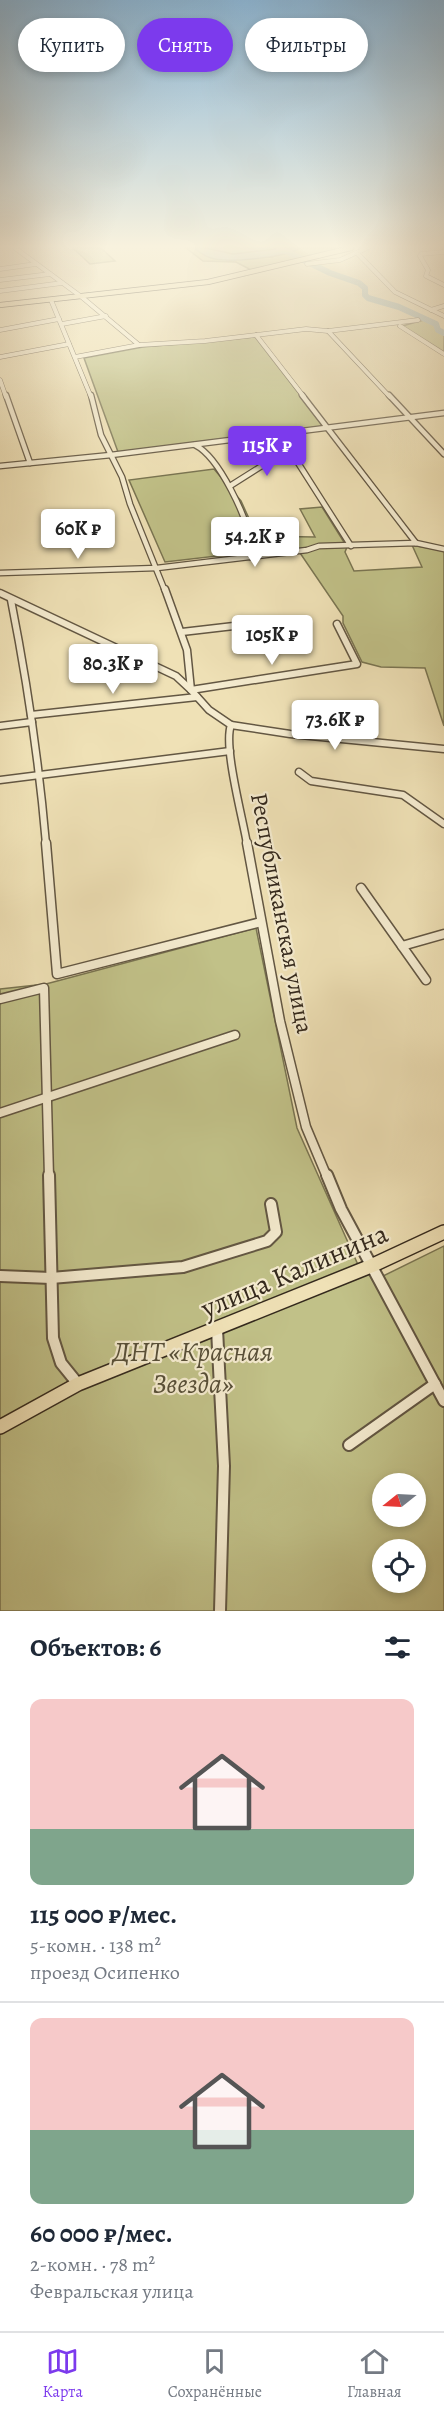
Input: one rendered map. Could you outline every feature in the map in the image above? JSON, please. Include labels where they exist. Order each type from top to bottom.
[{"type":"main road","name":"улица Калинина","points":[[0,1427],[78,1384],[371,1266],[444,1232]]},
{"type":"street","points":[[0,330],[46,323]]},
{"type":"street","points":[[62,323],[90,391],[101,435],[182,632],[187,650],[191,690]]},
{"type":"street","points":[[114,323],[139,345]]},
{"type":"street","points":[[75,357],[139,345],[306,329],[328,331],[403,323]]},
{"type":"street","points":[[400,326],[444,354]]},
{"type":"street","points":[[328,331],[412,417],[444,454]]},
{"type":"street","points":[[256,335],[416,543]]},
{"type":"street","points":[[1,356],[69,344]]},
{"type":"street","points":[[0,380],[30,463]]},
{"type":"street","points":[[0,466],[111,455],[444,414]]},
{"type":"street","points":[[279,433],[351,546]]},
{"type":"street","points":[[192,444],[201,448],[230,486],[245,517],[254,546],[250,557]]},
{"type":"street","points":[[230,486],[290,448]]},
{"type":"street","points":[[0,573],[157,568],[307,550],[319,546],[416,543],[444,549]]},
{"type":"street","points":[[0,593],[176,676],[209,710],[231,724],[292,734],[444,750]]},
{"type":"street","points":[[11,600],[40,777],[57,974],[261,922]]},
{"type":"street","points":[[182,632],[251,624]]},
{"type":"street","points":[[191,690],[357,664],[337,624]]},
{"type":"street","points":[[0,726],[32,718],[197,698]]},
{"type":"street","name":"Республиканская улица","points":[[231,724],[228,733],[230,751],[261,922],[291,1073],[306,1127],[341,1209],[444,1401]]},
{"type":"street","points":[[0,780],[40,777],[230,751]]},
{"type":"street","points":[[298,772],[311,782],[403,795],[444,824]]},
{"type":"street","points":[[361,888],[426,980]]},
{"type":"street","points":[[402,946],[444,934]]},
{"type":"street","points":[[0,999],[44,988],[53,1338],[57,1356],[66,1373],[78,1384]]},
{"type":"street","points":[[0,1113],[235,1035]]},
{"type":"street","points":[[0,1276],[51,1278],[183,1267],[267,1241],[276,1232],[271,1203]]},
{"type":"street","points":[[217,1329],[224,1466],[220,1611]]},
{"type":"street","points":[[349,1445],[435,1384]]},
{"type":"green space","points":[[412,323],[435,324],[437,330],[444,334],[444,353],[402,326]]},
{"type":"green space","points":[[255,337],[324,426],[118,452],[84,358],[143,347]]},
{"type":"green space","points":[[214,469],[241,501],[257,536],[315,537],[300,509],[322,507],[347,547],[345,552],[354,571],[422,567],[412,545],[444,551],[444,726],[425,668],[381,667],[362,662],[343,623],[343,616],[296,547],[165,562],[129,480]]},
{"type":"green space","name":"ДНТ «Красная Звезда»","points":[[256,928],[297,1128],[359,1267],[369,1274],[373,1281],[444,1246],[444,1611],[0,1611],[0,989],[46,984]]},
{"type":"waterway","points":[[434,323],[438,330],[444,333]]}]
